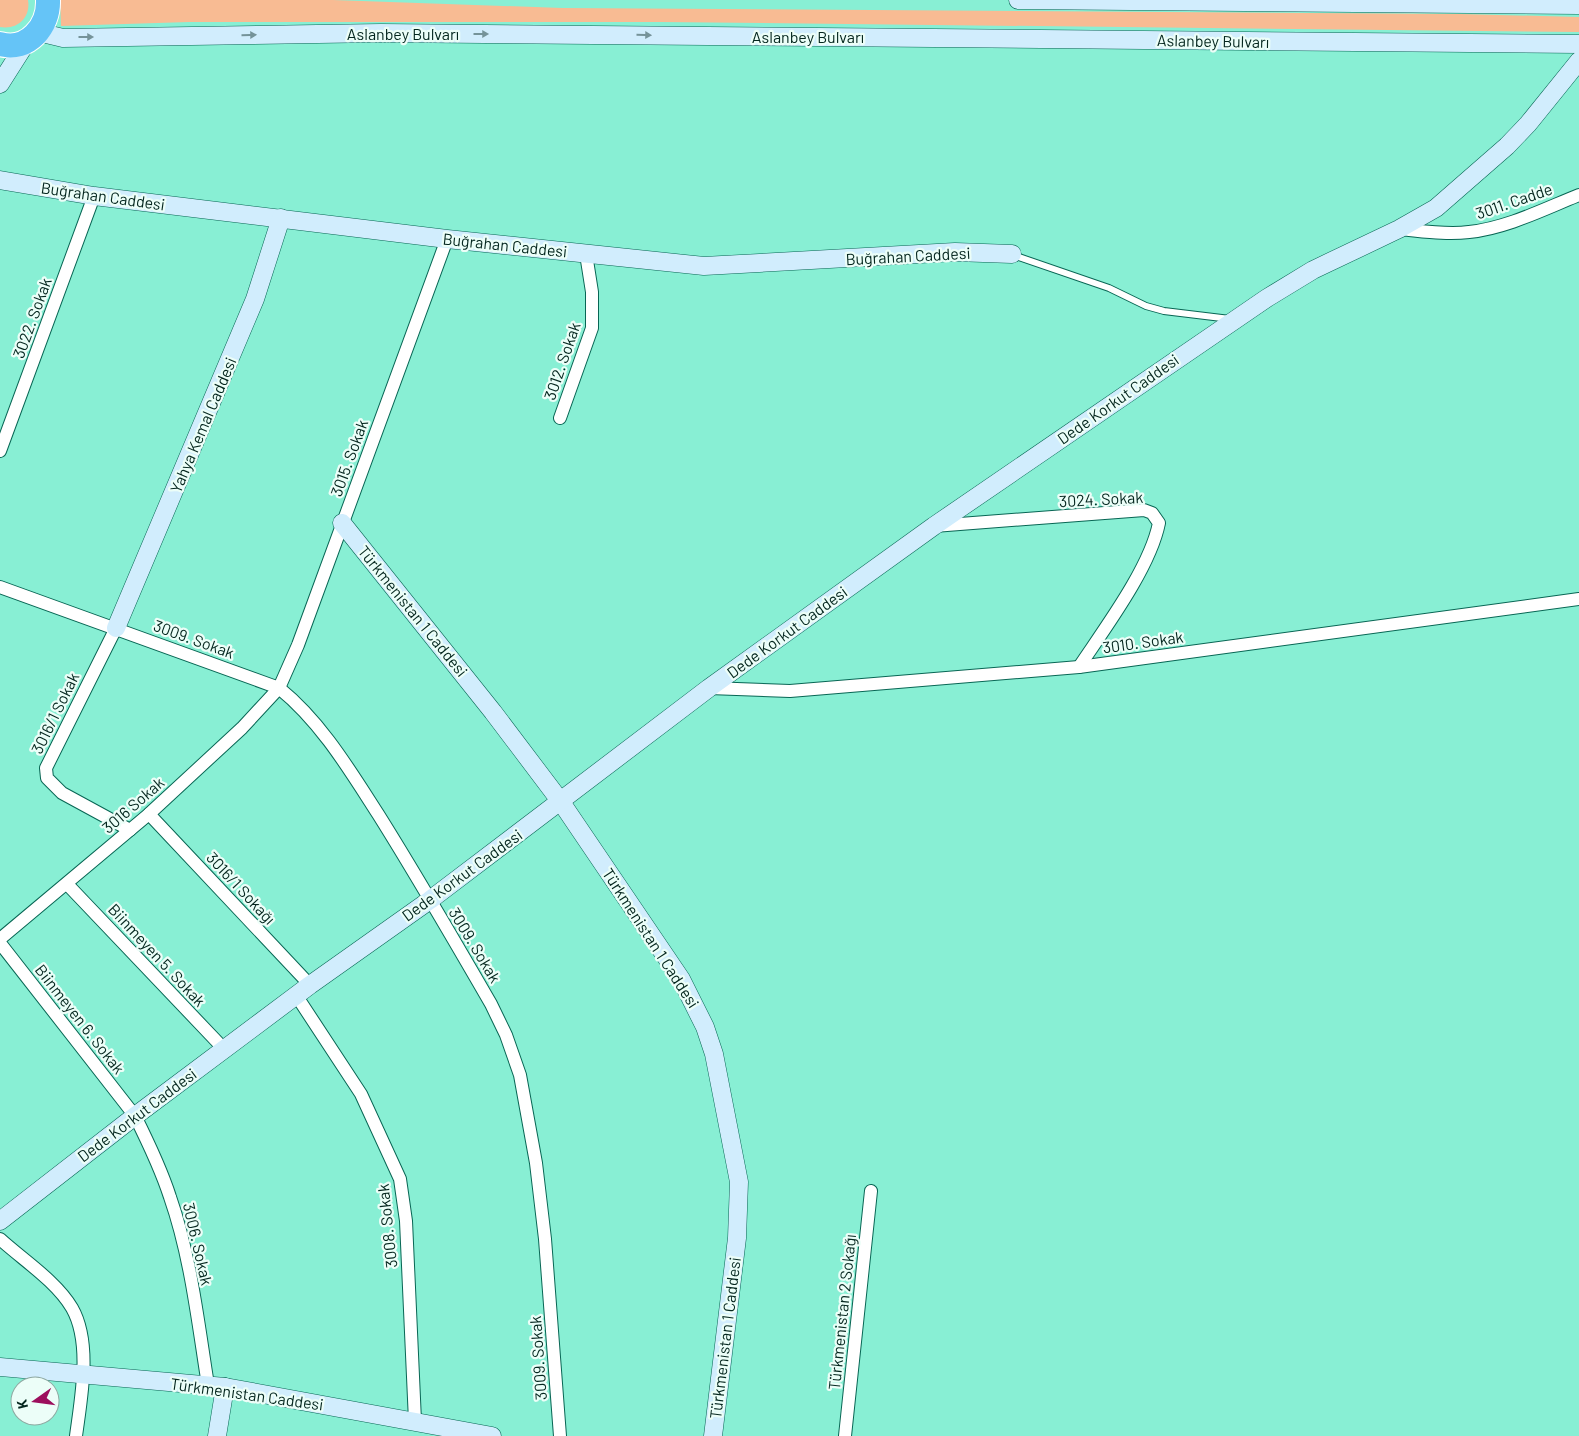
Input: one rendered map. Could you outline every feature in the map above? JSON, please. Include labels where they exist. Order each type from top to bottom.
[{"type":"highway","points":[[0,44],[16,44],[33,36],[49,10],[48,0]]},
{"type":"street","points":[[1018,0],[1579,5]]},
{"type":"street","name":"Aslanbey Bulvarı","points":[[33,36],[63,38],[381,33],[1579,44]]},
{"type":"street","points":[[0,84],[33,36]]},
{"type":"street","name":"Dede Korkut Caddesi","points":[[0,1221],[135,1116],[303,990],[430,900],[710,688],[934,526],[1233,319],[1313,270],[1399,229],[1436,208],[1507,146],[1528,124],[1579,61]]},
{"type":"street","name":"Buğrahan Caddesi","points":[[0,180],[94,196],[447,239],[704,266],[955,252],[1012,254]]},
{"type":"street","name":"3011. Cadde","points":[[1399,229],[1469,232],[1506,223],[1579,195]]},
{"type":"street","name":"3022. Sokak","points":[[0,451],[94,196]]},
{"type":"street","name":"Yahya Kemal Caddesi","points":[[116,628],[255,299],[281,218]]},
{"type":"street","name":"3015. Sokak","points":[[279,688],[298,645],[447,239]]},
{"type":"street","name":"3012. Sokak","points":[[560,418],[592,328],[592,292],[586,254]]},
{"type":"street","name":"3024. Sokak","points":[[934,526],[1144,510],[1152,513],[1159,523],[1155,542],[1116,612],[1079,667]]},
{"type":"street","name":"Türkmenistan 1 Caddesi","points":[[342,523],[493,712],[561,802],[681,979],[706,1027],[714,1054],[739,1182],[739,1207],[713,1436]]},
{"type":"street","name":"3009. Sokak","points":[[0,587],[279,688],[299,704],[330,742],[390,833],[491,1004],[506,1035],[520,1075],[536,1163],[545,1239],[560,1436]]},
{"type":"street","name":"3010. Sokak","points":[[710,688],[790,691],[1079,667],[1579,599]]},
{"type":"street","name":"3016/1 Sokak","points":[[116,628],[46,768],[47,778],[62,793],[130,830]]},
{"type":"street","name":"3016 Sokak","points":[[0,939],[149,814],[228,741],[279,688]]},
{"type":"street","name":"3016/1 Sokağı","points":[[149,814],[303,990]]},
{"type":"street","name":"Biinmeyen 5. Sokak","points":[[67,884],[224,1050]]},
{"type":"street","name":"Biinmeyen 6. Sokak","points":[[0,943],[135,1116]]},
{"type":"street","name":"3008. Sokak","points":[[303,990],[361,1094],[400,1179],[406,1221],[415,1421]]},
{"type":"street","name":"3006. Sokak","points":[[135,1116],[160,1171],[179,1225],[196,1309],[216,1386]]},
{"type":"street","name":"Türkmenistan 2 Sokağı","points":[[845,1436],[871,1191]]},
{"type":"street","points":[[0,1239],[48,1282],[72,1308],[78,1322],[84,1374],[76,1436]]},
{"type":"street","name":"Türkmenistan Caddesi","points":[[0,1367],[216,1386],[492,1436]]},
{"type":"street","points":[[216,1386],[217,1436]]},
{"type":"lane","points":[[1012,254],[1109,288],[1146,306],[1164,311],[1233,319]]},
{"type":"shaded area","points":[[0,0],[28,0],[27,12],[22,21],[12,27],[0,27]]},
{"type":"shaded area","points":[[60,0],[333,0],[562,8],[1461,14],[1579,17],[1579,32],[661,22],[189,22],[61,26]]}]
